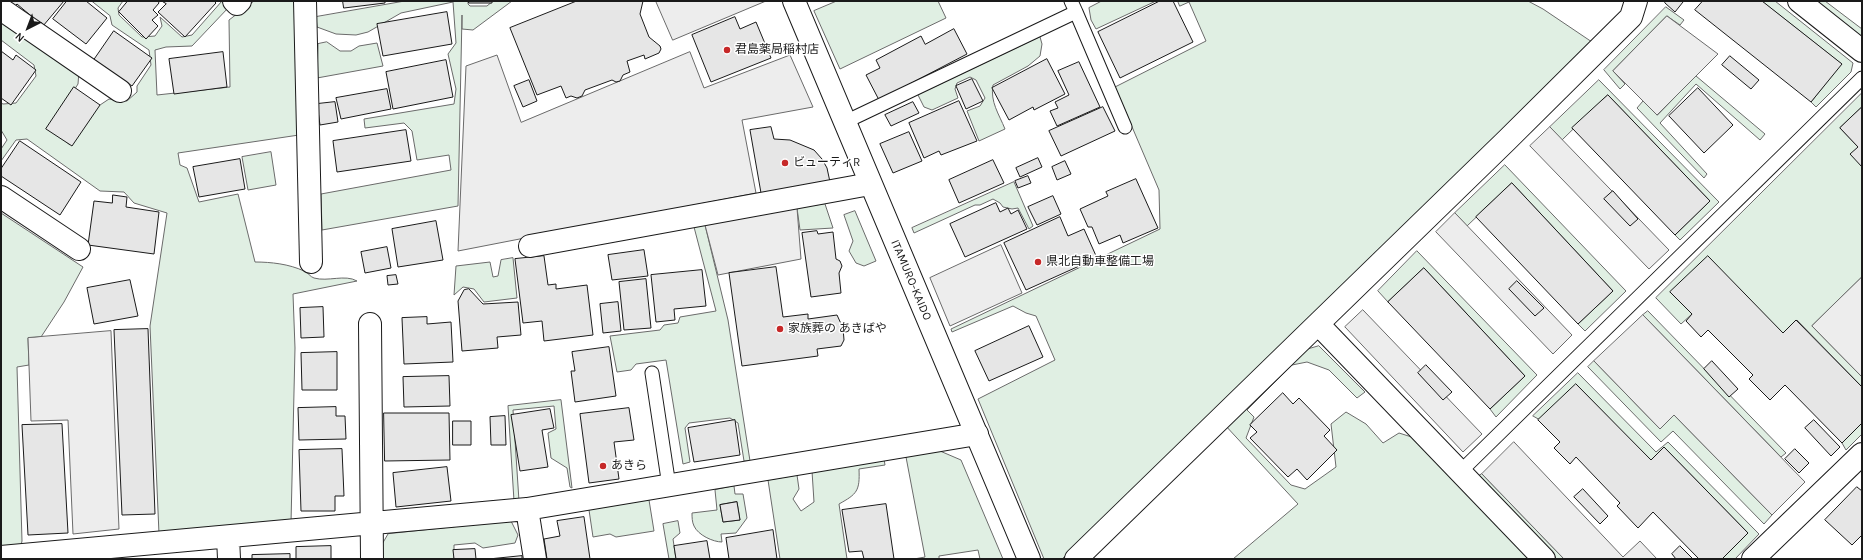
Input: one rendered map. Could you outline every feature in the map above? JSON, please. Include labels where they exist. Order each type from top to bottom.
[{"type":"street","points":[[234,1],[236,4],[240,1]]},
{"type":"street","points":[[305,1],[311,262]]},
{"type":"street","name":"ITAMURO-KAIDO","points":[[794,1],[1029,559]]},
{"type":"street","points":[[1799,1],[1862,51]]},
{"type":"street","points":[[1,9],[120,91]]},
{"type":"street","points":[[1076,559],[1507,140],[1633,9]]},
{"type":"street","points":[[530,246],[870,184]]},
{"type":"street","points":[[1,197],[79,249]]},
{"type":"street","points":[[370,324],[370,523],[372,559]]},
{"type":"street","points":[[1318,324],[1544,559]]},
{"type":"street","points":[[1,557],[86,554],[228,537],[527,509],[977,434]]},
{"type":"street","points":[[1753,559],[1862,454]]},
{"type":"street","points":[[527,509],[535,559]]},
{"type":"street","points":[[228,537],[229,559]]},
{"type":"lane","points":[[1633,9],[1647,1]]},
{"type":"lane","points":[[845,122],[1074,7],[1125,127]]},
{"type":"lane","points":[[1460,472],[1862,78]]},
{"type":"lane","points":[[652,373],[669,486]]},
{"type":"green space","points":[[92,1],[123,1],[118,8],[119,15],[142,37],[155,36],[162,26],[160,17],[182,37],[192,35],[222,1],[229,7],[192,46],[166,47],[155,50],[157,95],[230,87],[229,20],[254,1],[297,1],[299,135],[178,153],[180,165],[187,168],[199,202],[238,194],[255,262],[286,265],[305,272],[311,277],[319,279],[347,278],[357,281],[293,294],[295,348],[291,523],[159,534],[150,326],[167,213],[134,203],[124,192],[100,191],[27,139],[16,140],[1,161],[1,149],[7,140],[1,130],[1,103],[16,103],[36,76],[34,65],[1,40],[1,20],[79,71],[78,84],[50,128],[70,145],[94,109],[109,99],[127,101],[137,92],[137,86],[151,65],[149,50],[112,25],[110,16]]},
{"type":"green space","points":[[405,1],[468,1],[470,6],[487,6],[493,1],[512,1],[473,30],[462,29],[462,15],[458,206],[322,230],[321,194],[451,170],[449,155],[417,160],[412,131],[404,123],[365,128],[364,119],[454,104],[456,89],[448,54],[456,43],[453,2],[401,13],[368,32],[356,35],[336,34],[317,27],[316,17]]},
{"type":"green space","points":[[837,1],[938,1],[946,18],[840,69],[814,11]]},
{"type":"green space","points":[[1102,1],[1156,1],[1096,29],[1091,20],[1089,8]]},
{"type":"green space","points":[[1178,1],[1528,1],[1543,9],[1592,42],[1586,51],[1062,559],[1044,559],[978,399],[1055,360],[1036,316],[1026,313],[1013,306],[952,332],[951,329],[1160,229],[1159,190],[1115,87],[1206,41],[1189,2],[1180,6]]},
{"type":"green space","points":[[1762,1],[1775,1],[1853,63],[1851,72],[1816,107],[1811,102],[1841,64]]},
{"type":"green space","points":[[1814,1],[1825,1],[1862,29],[1862,38]]},
{"type":"green space","points":[[1666,7],[1684,20],[1680,25],[1667,16],[1613,71],[1625,84],[1620,89],[1604,70]]},
{"type":"green space","points":[[1040,37],[1042,44],[1040,56],[1028,66],[993,85],[992,91],[994,102],[1005,129],[979,141],[967,111],[980,106],[985,98],[976,80],[970,77],[957,83],[955,89],[958,98],[932,110],[924,107],[918,95]]},
{"type":"green space","points":[[327,42],[340,51],[351,51],[359,46],[377,43],[383,66],[317,78],[318,44]]},
{"type":"green space","points":[[1696,76],[1765,134],[1760,140],[1696,84],[1660,123],[1707,174],[1704,178],[1637,108],[1643,101],[1657,115]]},
{"type":"green space","points":[[1599,80],[1719,202],[1680,240],[1675,235],[1710,201],[1608,95],[1562,140],[1550,127]]},
{"type":"green space","points":[[1862,93],[1862,107],[1840,128],[1862,151],[1862,277],[1812,326],[1862,377],[1862,387],[1797,320],[1783,333],[1670,292],[1692,314],[1681,324],[1656,298]]},
{"type":"green space","points":[[271,152],[276,185],[248,190],[242,157]]},
{"type":"green space","points":[[1505,165],[1626,291],[1585,331],[1578,324],[1613,291],[1512,183],[1467,226],[1455,213]]},
{"type":"green space","points":[[1014,182],[1033,226],[1029,229],[1018,208],[1012,209],[1003,207],[1000,203],[993,199],[980,205],[975,205],[914,233],[912,228]]},
{"type":"green space","points":[[825,204],[833,228],[800,230],[797,208]]},
{"type":"green space","points":[[855,211],[876,261],[864,266],[856,263],[849,251],[853,241],[844,215]]},
{"type":"green space","points":[[1,213],[83,267],[64,302],[41,337],[28,338],[29,365],[17,367],[22,541],[18,559],[1,559]]},
{"type":"green space","points":[[705,225],[728,320],[750,461],[744,461],[738,423],[730,418],[689,423],[685,428],[690,462],[683,464],[666,360],[636,364],[631,370],[617,372],[610,336],[660,330],[664,325],[678,323],[680,317],[716,311],[694,227]]},
{"type":"green space","points":[[1417,251],[1537,375],[1496,417],[1490,409],[1525,376],[1424,268],[1388,302],[1378,291]]},
{"type":"green space","points":[[513,258],[517,298],[484,302],[474,289],[463,287],[454,295],[456,266],[490,262],[493,277],[498,276],[501,260]]},
{"type":"green space","points":[[1648,311],[1786,453],[1781,457],[1643,315]]},
{"type":"green space","points":[[1319,346],[1365,392],[1357,398],[1329,370],[1307,362],[1292,365],[1247,410],[1254,417],[1246,438],[1291,485],[1305,489],[1336,467],[1331,424],[1346,412],[1366,424],[1383,443],[1399,433],[1418,439],[1533,559],[1233,559],[1298,504],[1224,424],[1298,352]]},
{"type":"green space","points":[[1594,361],[1660,429],[1674,415],[1772,515],[1764,524],[1673,431],[1661,442],[1588,367]]},
{"type":"green space","points":[[1578,373],[1656,452],[1668,442],[1759,534],[1735,559],[1722,559],[1748,533],[1666,449],[1652,462],[1577,385],[1540,420],[1533,416]]},
{"type":"green space","points":[[561,400],[572,488],[570,487],[567,468],[551,458],[548,433],[556,429],[554,406],[513,410],[519,501],[514,501],[508,406]]},
{"type":"green space","points":[[1862,423],[1862,434],[1846,450],[1842,443]]},
{"type":"green space","points":[[940,451],[961,460],[1003,559],[980,559],[978,550],[939,556],[939,559],[914,559],[925,557],[906,457]]},
{"type":"green space","points":[[884,459],[885,465],[859,469],[859,482],[856,491],[839,504],[847,559],[780,559],[768,480],[797,475],[799,489],[793,499],[801,511],[814,502],[812,471]]},
{"type":"green space","points":[[1482,474],[1564,559],[1556,559],[1477,477]]},
{"type":"green space","points":[[734,486],[735,494],[743,494],[747,518],[736,533],[721,534],[722,542],[718,542],[702,535],[696,529],[692,520],[692,513],[717,510],[715,490]],"holes":[[[737,502],[740,520],[723,522],[720,505]]]},
{"type":"green space","points":[[649,500],[654,531],[616,537],[610,534],[593,537],[589,510]]},
{"type":"green space","points":[[511,521],[518,535],[515,543],[483,548],[475,543],[454,545],[454,559],[381,559],[381,546],[388,534]]},
{"type":"green space","points":[[678,521],[680,533],[673,539],[676,559],[669,559],[663,524]]},
{"type":"shaded area","points":[[656,1],[766,1],[673,40]]},
{"type":"shaded area","points":[[1667,16],[1718,54],[1657,115],[1613,71]]},
{"type":"shaded area","points":[[690,52],[704,88],[790,55],[813,107],[742,120],[756,193],[458,251],[466,66],[497,55],[521,122]]},
{"type":"shaded area","points":[[1550,127],[1669,250],[1649,269],[1530,146]]},
{"type":"shaded area","points":[[797,208],[801,259],[718,275],[705,225]]},
{"type":"shaded area","points":[[1455,213],[1572,335],[1553,354],[1436,232]]},
{"type":"shaded area","points":[[1001,245],[1022,293],[950,326],[930,278]]},
{"type":"shaded area","points":[[1862,277],[1862,377],[1812,326]]},
{"type":"shaded area","points":[[1363,310],[1482,434],[1463,452],[1345,327]]},
{"type":"shaded area","points":[[1643,315],[1805,482],[1772,515],[1674,415],[1660,429],[1594,361]]},
{"type":"shaded area","points":[[111,331],[119,529],[73,534],[68,420],[31,421],[28,338]]},
{"type":"shaded area","points":[[1514,442],[1623,557],[1640,541],[1657,559],[1564,559],[1482,474]]},
{"type":"building","points":[[9,1],[64,1],[43,26],[17,4],[15,6]]},
{"type":"building","points":[[67,1],[86,1],[107,18],[86,44],[53,19]]},
{"type":"building","points":[[128,1],[158,1],[159,3],[153,10],[158,15],[152,20],[158,26],[146,39],[119,12]]},
{"type":"building","points":[[162,1],[214,1],[216,3],[185,37],[158,12],[166,4]]},
{"type":"building","points":[[343,1],[385,1],[385,3],[344,8]]},
{"type":"building","points":[[469,1],[492,1],[492,3],[469,3]]},
{"type":"building","points":[[577,1],[643,1],[640,14],[649,37],[660,46],[661,49],[659,53],[645,59],[644,55],[627,61],[630,72],[623,75],[620,81],[616,82],[612,80],[585,90],[582,96],[577,98],[571,96],[566,98],[561,86],[537,95],[510,28]]},
{"type":"building","points":[[1160,1],[1173,1],[1193,42],[1120,78],[1098,32]]},
{"type":"building","points":[[1666,1],[1683,2],[1675,12],[1665,3]]},
{"type":"building","points":[[1703,1],[1762,1],[1842,64],[1811,102],[1695,10]]},
{"type":"building","points":[[447,12],[452,44],[383,56],[377,24]]},
{"type":"building","points":[[735,17],[740,29],[756,22],[771,58],[711,82],[692,35]]},
{"type":"building","points":[[954,29],[967,54],[879,100],[866,75],[880,68],[876,60],[921,36],[925,44]]},
{"type":"building","points":[[114,31],[152,58],[132,86],[94,60]]},
{"type":"building","points":[[1,51],[13,60],[16,55],[36,70],[11,105],[1,98]]},
{"type":"building","points":[[223,52],[227,87],[174,94],[169,59]]},
{"type":"building","points":[[1730,56],[1759,80],[1751,89],[1722,65]]},
{"type":"building","points":[[1047,59],[1065,94],[1034,110],[1033,107],[1009,120],[992,88]]},
{"type":"building","points":[[446,60],[453,97],[393,109],[386,72]]},
{"type":"building","points":[[1079,62],[1100,107],[1057,126],[1050,111],[1058,108],[1055,102],[1069,95],[1058,71]]},
{"type":"building","points":[[972,79],[983,101],[966,109],[956,86]]},
{"type":"building","points":[[529,80],[537,101],[523,107],[514,86]]},
{"type":"building","points":[[74,87],[100,105],[72,146],[46,129]]},
{"type":"building","points":[[1698,88],[1733,125],[1704,153],[1669,116]]},
{"type":"building","points":[[387,89],[391,109],[341,119],[336,98]]},
{"type":"building","points":[[1608,95],[1710,201],[1675,235],[1572,128]]},
{"type":"building","points":[[959,101],[977,141],[941,155],[939,151],[924,158],[909,123]]},
{"type":"building","points":[[335,102],[338,122],[320,125],[317,104]]},
{"type":"building","points":[[913,102],[919,113],[891,126],[885,115]]},
{"type":"building","points":[[1103,107],[1115,131],[1061,156],[1049,131]]},
{"type":"building","points":[[1862,107],[1862,167],[1850,154],[1858,147],[1840,128]]},
{"type":"building","points":[[771,127],[774,139],[790,140],[814,150],[822,159],[827,168],[830,182],[761,193],[750,130]]},
{"type":"building","points":[[406,130],[411,161],[337,172],[333,141]]},
{"type":"building","points":[[909,132],[922,161],[893,173],[880,144]]},
{"type":"building","points":[[20,141],[81,182],[60,215],[1,176],[1,169]]},
{"type":"building","points":[[1038,158],[1042,167],[1020,177],[1016,168]]},
{"type":"building","points":[[240,159],[245,189],[199,197],[193,167]]},
{"type":"building","points":[[993,160],[1004,183],[959,203],[949,180]]},
{"type":"building","points":[[1065,161],[1071,174],[1057,180],[1052,167]]},
{"type":"building","points":[[1028,176],[1031,183],[1018,188],[1015,181]]},
{"type":"building","points":[[1136,179],[1158,228],[1123,243],[1120,235],[1099,244],[1092,227],[1088,227],[1080,209],[1108,196],[1106,192]]},
{"type":"building","points":[[1512,183],[1613,291],[1578,324],[1476,217]]},
{"type":"building","points":[[1613,191],[1638,219],[1630,226],[1604,199]]},
{"type":"building","points":[[113,195],[127,197],[126,207],[159,212],[154,254],[88,245],[94,201],[112,203]]},
{"type":"building","points":[[1053,196],[1061,214],[1037,225],[1028,207]]},
{"type":"building","points":[[996,203],[1000,212],[1008,208],[1011,214],[1018,210],[1027,229],[965,257],[950,224]]},
{"type":"building","points":[[1060,217],[1068,236],[1084,229],[1097,258],[1026,290],[1004,243]]},
{"type":"building","points":[[436,221],[443,260],[398,267],[392,229]]},
{"type":"building","points":[[817,231],[818,234],[833,232],[836,259],[840,261],[842,266],[839,273],[841,293],[811,297],[802,233]]},
{"type":"building","points":[[387,247],[391,268],[365,273],[361,252]]},
{"type":"building","points":[[644,250],[648,276],[612,280],[608,255]]},
{"type":"building","points":[[544,256],[548,285],[556,284],[556,289],[587,285],[593,335],[544,341],[542,321],[523,323],[515,259]]},
{"type":"building","points":[[1708,256],[1783,333],[1796,320],[1862,387],[1862,423],[1842,443],[1785,385],[1770,400],[1749,379],[1753,375],[1708,330],[1701,337],[1686,321],[1692,314],[1670,292]]},
{"type":"building","points":[[776,267],[783,317],[808,314],[808,319],[837,315],[843,328],[844,340],[841,346],[817,349],[818,356],[742,366],[729,273]]},
{"type":"building","points":[[1424,268],[1525,376],[1490,409],[1388,302]]},
{"type":"building","points":[[702,270],[706,306],[674,309],[675,320],[656,322],[651,275]]},
{"type":"building","points":[[396,275],[398,284],[388,285],[387,276]]},
{"type":"building","points":[[646,279],[651,328],[624,330],[619,282]]},
{"type":"building","points":[[130,280],[138,316],[94,324],[87,288]]},
{"type":"building","points":[[1517,281],[1544,308],[1535,316],[1509,289]]},
{"type":"building","points":[[469,289],[483,304],[518,302],[521,335],[497,337],[498,348],[462,351],[458,301],[464,290]]},
{"type":"building","points":[[618,302],[621,331],[603,333],[600,304]]},
{"type":"building","points":[[323,307],[324,337],[301,338],[300,308]]},
{"type":"building","points":[[427,317],[427,324],[451,322],[453,362],[404,364],[402,318]]},
{"type":"building","points":[[1029,326],[1043,357],[989,381],[975,351]]},
{"type":"building","points":[[148,329],[155,514],[122,515],[114,330]]},
{"type":"building","points":[[609,347],[616,396],[575,402],[571,371],[575,371],[572,352]]},
{"type":"building","points":[[337,352],[337,390],[302,390],[301,353]]},
{"type":"building","points":[[1712,361],[1738,389],[1729,397],[1704,369]]},
{"type":"building","points":[[1426,365],[1452,392],[1443,400],[1418,373]]},
{"type":"building","points":[[449,376],[450,406],[404,407],[403,377]]},
{"type":"building","points":[[1576,384],[1651,460],[1664,447],[1748,533],[1722,559],[1699,559],[1653,512],[1638,528],[1617,506],[1620,503],[1576,457],[1570,464],[1554,448],[1560,442],[1538,420]]},
{"type":"building","points":[[1283,393],[1293,404],[1299,398],[1330,430],[1324,436],[1337,450],[1307,480],[1297,469],[1288,477],[1250,438],[1257,432],[1250,425]]},
{"type":"building","points":[[336,407],[336,416],[345,416],[346,439],[299,440],[298,408]]},
{"type":"building","points":[[629,408],[634,440],[614,442],[619,479],[589,483],[580,414]]},
{"type":"building","points":[[550,409],[554,428],[542,430],[548,467],[520,471],[511,415]]},
{"type":"building","points":[[384,413],[449,413],[450,460],[385,461]]},
{"type":"building","points":[[505,416],[506,445],[491,445],[490,417]]},
{"type":"building","points":[[735,420],[740,455],[694,462],[688,428]]},
{"type":"building","points":[[1814,420],[1840,447],[1831,456],[1805,428]]},
{"type":"building","points":[[453,421],[471,421],[471,445],[453,445]]},
{"type":"building","points":[[62,424],[68,533],[28,535],[22,425]]},
{"type":"building","points":[[342,449],[344,496],[335,496],[335,511],[301,511],[299,450]]},
{"type":"building","points":[[1795,449],[1809,463],[1799,473],[1785,459]]},
{"type":"building","points":[[447,467],[451,501],[396,507],[393,473]]},
{"type":"building","points":[[1857,487],[1862,491],[1862,535],[1852,545],[1825,520]]},
{"type":"building","points":[[1583,489],[1608,516],[1600,524],[1574,497]]},
{"type":"building","points":[[737,502],[740,520],[723,522],[720,505]]},
{"type":"building","points":[[886,504],[894,559],[864,559],[862,551],[849,552],[842,510]]},
{"type":"building","points":[[584,517],[590,559],[547,559],[544,539],[560,536],[557,521]]},
{"type":"building","points":[[773,530],[777,559],[729,559],[726,538]]},
{"type":"building","points":[[707,541],[710,559],[676,559],[674,546]]},
{"type":"building","points":[[331,546],[331,559],[296,559],[296,547]]},
{"type":"building","points":[[1680,546],[1693,559],[1676,559],[1672,554]]},
{"type":"building","points":[[475,549],[476,559],[454,559],[453,550]]},
{"type":"building","points":[[290,554],[290,559],[252,559],[252,555]]},
{"type":"building","points":[[522,556],[522,559],[489,559]]},
{"type":"place","name":"君島薬局稲村店","points":[[727,50]]},
{"type":"place","name":"ビューティR","points":[[785,163]]},
{"type":"place","name":"県北自動車整備工場","points":[[1038,262]]},
{"type":"place","name":"家族葬の あきばや","points":[[780,329]]},
{"type":"place","name":"あきら","points":[[603,466]]}]
